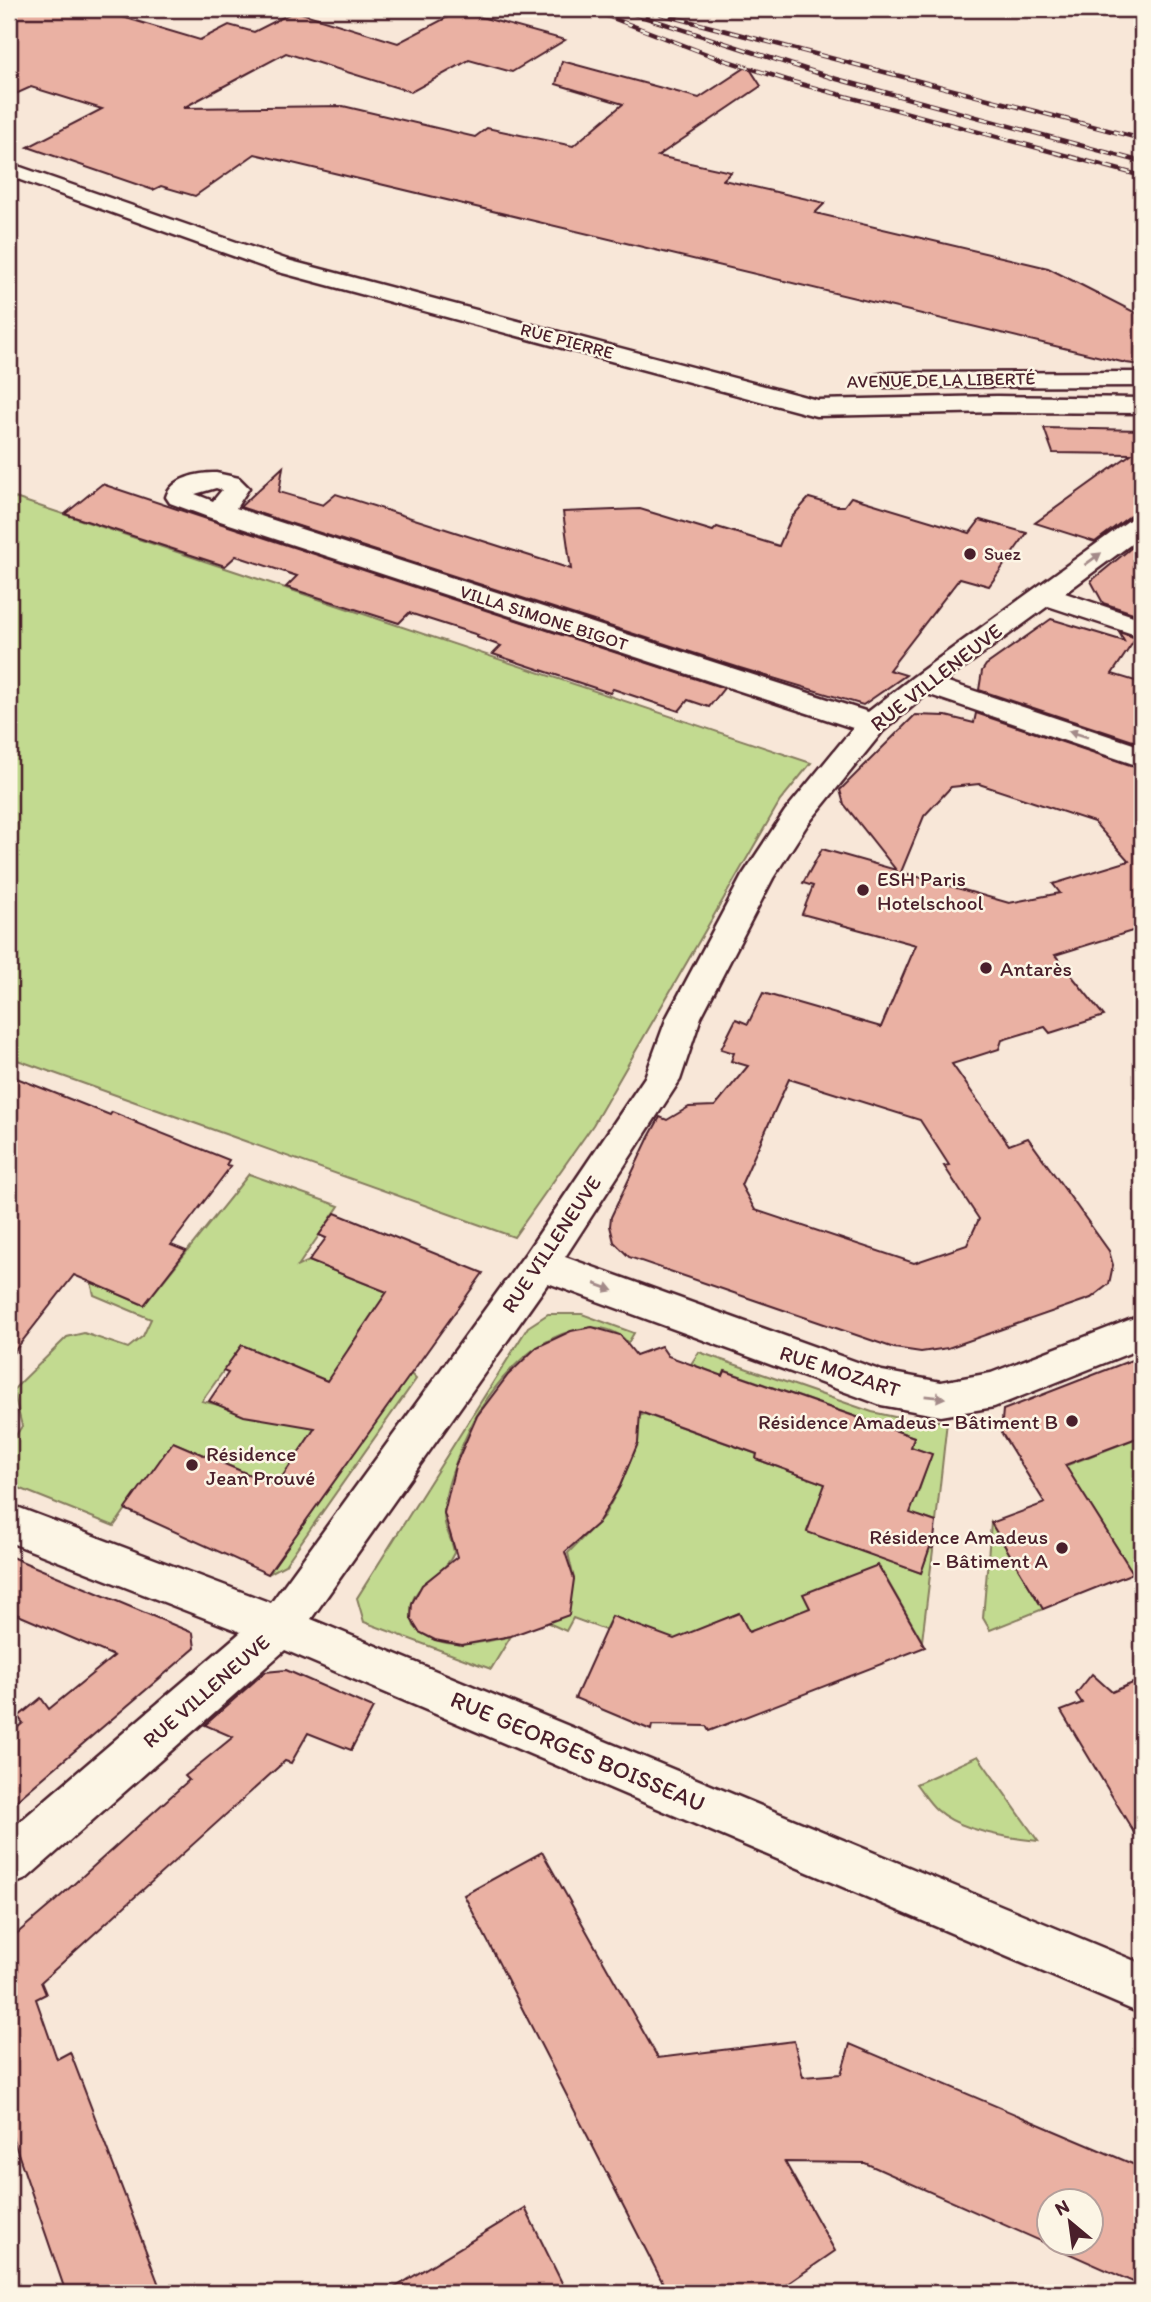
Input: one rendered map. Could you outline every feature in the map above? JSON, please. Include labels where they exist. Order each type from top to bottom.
[{"type":"street","name":"RUE PIERRE","points":[[9,169],[283,266],[816,408],[997,404],[1142,406]]},
{"type":"street","name":"AVENUE DE LA LIBERTÉ","points":[[858,381],[1009,377],[1142,379]]},
{"type":"street","name":"AVENUE DE LA LIBERTÉ","points":[[740,386],[819,383]]},
{"type":"street","name":"VILLA SIMONE BIGOT","points":[[217,511],[872,724]]},
{"type":"street","name":"RUE VILLENEUVE","points":[[9,1862],[279,1627],[540,1264],[662,1080],[684,1017],[758,876],[796,818],[872,724],[923,683],[1142,524]]},
{"type":"street","points":[[1043,595],[1142,628]]},
{"type":"street","points":[[923,683],[1142,757]]},
{"type":"street","name":"RUE MOZART","points":[[540,1264],[881,1388],[941,1399],[994,1391],[1142,1331]]},
{"type":"street","name":"RUE GEORGES BOISSEAU","points":[[9,1523],[279,1627],[1142,1989]]},
{"type":"green space","points":[[9,496],[811,763],[780,801],[593,1125],[514,1237],[9,1057]]},
{"type":"green space","points":[[249,1174],[339,1206],[298,1266],[309,1261],[387,1292],[349,1348],[411,1374],[416,1379],[285,1565],[268,1574],[387,1406],[242,1345],[202,1401],[315,1428],[276,1486],[173,1442],[114,1526],[9,1484],[9,1446],[22,1426],[13,1390],[67,1337],[84,1333],[128,1348],[143,1336],[151,1319],[94,1295],[91,1282],[144,1305]]},
{"type":"green space","points":[[548,1314],[582,1314],[634,1333],[628,1343],[614,1332],[603,1328],[585,1328],[562,1334],[540,1345],[520,1360],[503,1378],[474,1421],[448,1486],[444,1516],[454,1553],[441,1570],[417,1592],[411,1612],[414,1626],[424,1635],[448,1643],[486,1642],[511,1636],[491,1669],[364,1622],[357,1598],[528,1327]]},
{"type":"green space","points":[[699,1352],[872,1412],[913,1421],[947,1421],[936,1522],[919,1516],[911,1540],[817,1506],[807,1531],[921,1573],[930,1547],[933,1550],[922,1641],[887,1580],[749,1632],[739,1613],[698,1630],[709,1654],[612,1616],[605,1630],[573,1618],[566,1631],[544,1621],[574,1579],[568,1553],[604,1516],[620,1486],[638,1443],[639,1416],[645,1414],[757,1454],[756,1459],[836,1488],[916,1499],[931,1454],[911,1447],[914,1437],[726,1371],[723,1376],[691,1364]]},
{"type":"green space","points":[[1142,1436],[1142,1569],[1133,1573],[1065,1466]]},
{"type":"green space","points":[[991,1523],[1043,1609],[990,1630],[983,1618]]},
{"type":"green space","points":[[978,1756],[1038,1841],[999,1835],[958,1823],[937,1810],[916,1784]]},
{"type":"building","points":[[9,9],[96,9],[200,40],[229,25],[254,32],[295,11],[398,43],[459,11],[565,40],[512,72],[469,60],[411,92],[286,53],[183,108],[343,106],[475,137],[487,128],[573,146],[623,104],[556,84],[562,61],[699,98],[748,66],[761,86],[658,156],[731,172],[723,180],[825,203],[815,213],[1048,268],[1142,316],[1142,365],[255,154],[195,196],[161,186],[153,190],[28,147],[102,109],[31,87],[9,97]]},
{"type":"building","points":[[1044,428],[1142,430],[1142,514],[1130,516],[1095,542],[1035,523],[1131,454],[1053,453]]},
{"type":"building","points":[[283,467],[279,492],[323,505],[336,494],[571,569],[563,512],[640,509],[713,531],[717,527],[779,546],[791,518],[809,498],[844,506],[851,497],[970,533],[980,520],[1027,533],[989,586],[960,578],[889,670],[906,675],[863,705],[240,507]]},
{"type":"building","points":[[102,484],[724,688],[709,707],[688,700],[679,711],[613,689],[610,693],[493,654],[501,646],[476,637],[478,635],[409,613],[399,623],[286,587],[297,576],[236,556],[225,566],[65,514]]},
{"type":"building","points":[[1142,539],[1142,616],[1103,603],[1091,581]]},
{"type":"building","points":[[1051,619],[1124,641],[1119,632],[1136,638],[1112,674],[1142,683],[1142,744],[979,690],[982,671],[986,665]]},
{"type":"building","points":[[976,713],[1142,769],[1142,928],[1055,955],[1104,1016],[1050,1033],[1045,1027],[1002,1040],[999,1049],[952,1064],[1009,1145],[1028,1138],[1109,1251],[1113,1265],[1109,1284],[1091,1298],[948,1348],[921,1352],[894,1348],[629,1257],[614,1242],[611,1217],[649,1137],[660,1117],[667,1120],[689,1107],[715,1106],[748,1066],[731,1061],[734,1053],[721,1049],[736,1019],[748,1024],[763,993],[881,1027],[916,945],[802,914],[813,886],[803,883],[822,849],[896,870],[844,804],[840,790],[915,715],[946,716],[974,723]],"holes":[[[979,784],[1094,822],[1129,861],[1053,884],[1060,893],[1009,903],[901,872],[924,816],[951,787]],[[789,1079],[920,1120],[949,1165],[944,1166],[979,1219],[967,1245],[914,1263],[755,1210],[741,1185]]]},
{"type":"building","points":[[9,1075],[110,1115],[112,1112],[137,1122],[229,1160],[226,1165],[231,1166],[171,1245],[186,1251],[144,1305],[74,1275],[9,1358]]},
{"type":"building","name":"Résidence Jean Prouvé","points":[[335,1213],[483,1273],[268,1574],[125,1509],[173,1442],[276,1486],[315,1428],[244,1416],[209,1401],[228,1373],[223,1371],[242,1345],[327,1381],[387,1292],[309,1261],[326,1238],[319,1235]]},
{"type":"building","points":[[592,1327],[620,1335],[636,1355],[661,1346],[668,1356],[723,1376],[725,1371],[914,1437],[911,1447],[932,1454],[910,1513],[936,1522],[933,1548],[930,1547],[921,1573],[807,1532],[825,1484],[756,1459],[757,1454],[640,1412],[638,1443],[620,1486],[598,1523],[565,1552],[574,1579],[569,1615],[511,1636],[462,1645],[435,1640],[419,1632],[411,1619],[412,1603],[422,1585],[457,1557],[444,1513],[455,1466],[477,1416],[508,1375],[537,1347],[571,1331]]},
{"type":"building","points":[[1142,1356],[1142,1436],[1065,1465],[1133,1573],[1043,1609],[991,1523],[1045,1503],[1001,1432],[1003,1410]]},
{"type":"building","points":[[9,1556],[193,1633],[195,1648],[9,1807],[9,1735],[23,1723],[18,1717],[41,1698],[49,1709],[114,1656],[9,1611]]},
{"type":"building","points":[[878,1565],[925,1647],[709,1731],[706,1726],[652,1725],[651,1730],[575,1698],[612,1616],[674,1639],[739,1613],[749,1632],[810,1608],[803,1594]]},
{"type":"building","points":[[286,1670],[373,1708],[351,1750],[308,1733],[291,1763],[285,1761],[41,1982],[46,1994],[36,1999],[57,2059],[70,2052],[162,2293],[66,2293],[9,2127],[9,1933],[13,1932],[14,1936],[54,1902],[189,1780],[185,1776],[233,1737],[205,1725],[265,1672]]},
{"type":"building","points":[[1092,1674],[1112,1692],[1142,1679],[1142,1846],[1061,1711],[1082,1703],[1076,1694]]},
{"type":"building","points":[[542,1852],[658,2058],[794,2041],[803,2077],[841,2074],[850,2044],[1142,2168],[1142,2286],[1074,2256],[1106,2256],[1106,2186],[1036,2186],[1036,2239],[865,2163],[785,2162],[835,2251],[774,2293],[668,2293],[464,1895]]},
{"type":"building","points":[[525,2208],[567,2293],[386,2293]]},
{"type":"railway","points":[[589,9],[712,56],[793,82],[1142,176]]},
{"type":"railway","points":[[619,9],[833,78],[1142,162]]},
{"type":"railway","points":[[661,14],[1142,139]]},
{"type":"place","name":"Suez","points":[[970,554]]},
{"type":"place","name":"ESH Paris Hotelschool","points":[[863,890]]},
{"type":"place","name":"Antarès","points":[[986,968]]},
{"type":"place","name":"Résidence Amadeus - Bâtiment B","points":[[1072,1421]]},
{"type":"place","name":"Résidence Jean Prouvé","points":[[192,1465]]},
{"type":"place","name":"Résidence Amadeus - Bâtiment A","points":[[1062,1548]]}]
